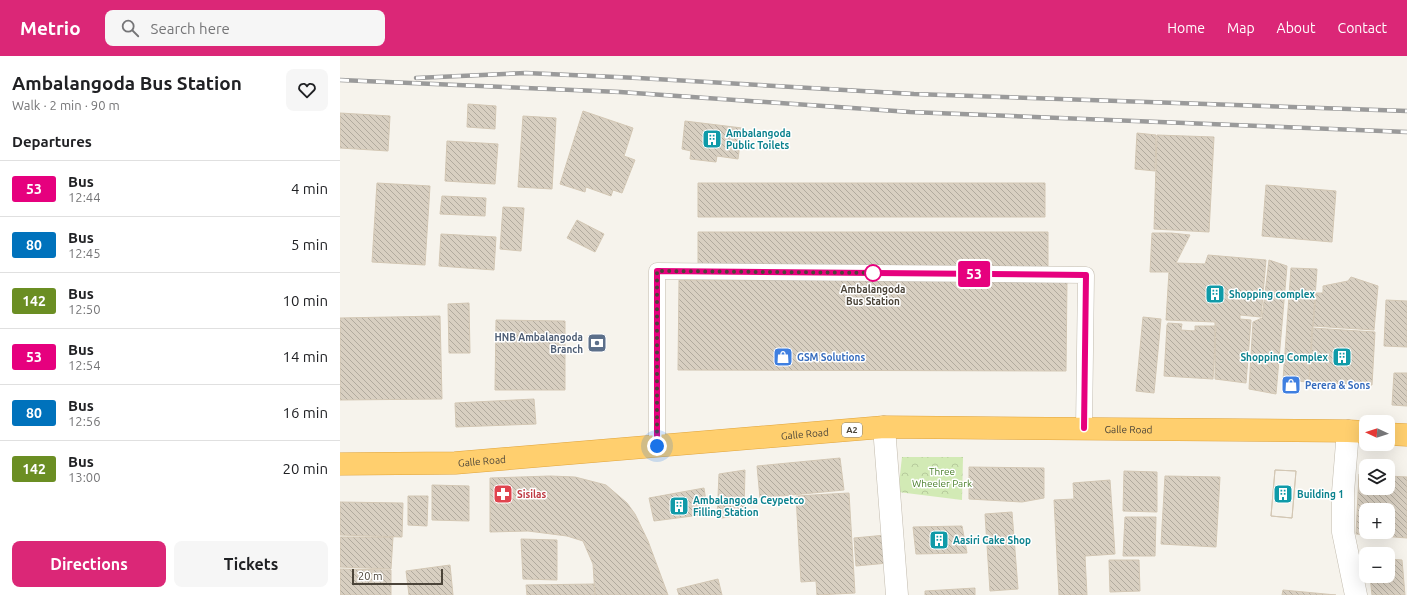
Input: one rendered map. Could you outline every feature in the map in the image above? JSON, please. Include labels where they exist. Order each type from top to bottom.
[{"type":"highway","name":"Galle Road","points":[[340,464],[455,462],[884,427],[1357,431]]},
{"type":"highway","points":[[1395,434],[1407,435]]},
{"type":"street","points":[[884,427],[897,595]]},
{"type":"street","points":[[1356,595],[1343,532],[1343,492],[1357,431]]},
{"type":"lane","points":[[657,446],[657,271],[1086,275],[1084,428]]},
{"type":"green space","name":"Three Wheeler Park","points":[[902,457],[963,457],[962,500],[898,492]]},
{"type":"building","points":[[468,104],[496,106],[495,129],[467,127]]},
{"type":"building","points":[[583,111],[633,128],[624,156],[635,160],[622,193],[613,190],[611,196],[586,187],[585,192],[560,184]]},
{"type":"building","points":[[340,113],[390,116],[388,151],[340,148]]},
{"type":"building","points":[[523,116],[556,118],[552,189],[518,187]]},
{"type":"building","name":"Ambalangoda Public Toilets","points":[[685,121],[742,128],[738,159],[717,156],[716,162],[690,159],[691,151],[682,149]]},
{"type":"building","points":[[1137,133],[1156,135],[1155,171],[1135,169]]},
{"type":"building","points":[[1157,135],[1214,137],[1209,232],[1154,229]]},
{"type":"building","points":[[447,141],[498,144],[495,184],[445,181]]},
{"type":"building","points":[[377,183],[430,186],[425,265],[372,262]]},
{"type":"building","points":[[698,183],[1045,183],[1045,217],[698,217]]},
{"type":"building","points":[[1266,185],[1336,191],[1332,242],[1262,236]]},
{"type":"building","points":[[442,196],[486,198],[485,216],[440,214]]},
{"type":"building","points":[[503,207],[524,208],[521,251],[500,249]]},
{"type":"building","points":[[577,220],[604,234],[595,252],[567,238]]},
{"type":"building","points":[[698,232],[1048,232],[1048,268],[698,269]]},
{"type":"building","name":"Shopping complex","points":[[1152,233],[1190,235],[1176,263],[1205,264],[1208,255],[1266,260],[1261,317],[1240,315],[1240,319],[1251,320],[1246,383],[1215,379],[1215,322],[1166,320],[1169,272],[1150,272]]},
{"type":"building","points":[[441,234],[496,237],[494,270],[439,266]]},
{"type":"building","name":"Shopping Complex","points":[[1269,260],[1287,266],[1276,394],[1249,389],[1253,322],[1262,318]]},
{"type":"building","points":[[1291,268],[1317,269],[1309,382],[1283,380]]},
{"type":"building","name":"Shopping Complex","points":[[1351,277],[1378,286],[1374,330],[1313,326],[1316,293],[1323,293],[1323,286],[1348,281]]},
{"type":"building","name":"Ambalangoda Bus Station","points":[[679,280],[1067,280],[1066,371],[678,370]]},
{"type":"building","points":[[1386,300],[1407,301],[1407,347],[1384,346]]},
{"type":"building","points":[[469,303],[470,353],[449,353],[448,304]]},
{"type":"building","points":[[440,316],[442,399],[340,400],[340,318]]},
{"type":"building","points":[[1143,317],[1161,319],[1154,393],[1136,391]]},
{"type":"building","points":[[496,320],[565,321],[565,390],[495,390]]},
{"type":"building","points":[[1168,323],[1182,324],[1181,330],[1195,331],[1195,326],[1216,326],[1213,379],[1164,376]]},
{"type":"building","name":"Shopping Complex","points":[[1312,328],[1375,332],[1372,385],[1309,382]]},
{"type":"building","points":[[1394,373],[1407,373],[1407,406],[1392,405]]},
{"type":"building","points":[[534,399],[536,424],[456,427],[455,403]]},
{"type":"building","points":[[840,458],[844,490],[760,498],[757,466]]},
{"type":"building","points":[[969,467],[1044,468],[1044,498],[1022,502],[969,499]]},
{"type":"building","name":"Ambalangoda Ceypetco Filling Station","points":[[745,470],[744,514],[717,519],[719,474]]},
{"type":"building","name":"Building 1","points":[[1275,470],[1296,471],[1292,518],[1271,516]]},
{"type":"building","name":"Building 1","points":[[1275,470],[1296,471],[1292,518],[1271,516]]},
{"type":"building","points":[[1124,471],[1157,472],[1157,512],[1123,511]]},
{"type":"building","points":[[1359,474],[1359,495],[1395,495],[1395,476],[1407,477],[1407,538],[1395,537],[1395,503],[1359,503],[1359,534],[1356,534]]},
{"type":"building","points":[[550,476],[575,477],[606,485],[627,503],[635,514],[648,541],[668,595],[595,595],[593,564],[583,541],[567,536],[528,531],[490,532],[490,478]]},
{"type":"building","points":[[1165,476],[1220,477],[1216,547],[1161,544]]},
{"type":"building","points":[[1110,480],[1115,554],[1085,556],[1087,595],[1059,595],[1054,500],[1074,499],[1073,483]]},
{"type":"building","points":[[432,485],[469,486],[469,521],[432,520]]},
{"type":"building","name":"Ambalangoda Ceypetco Filling Station","points":[[704,488],[708,514],[654,521],[649,498]]},
{"type":"building","points":[[849,493],[855,593],[817,595],[816,581],[801,582],[796,496]]},
{"type":"building","points":[[408,496],[428,496],[427,526],[408,525]]},
{"type":"building","points":[[340,502],[403,503],[402,537],[340,535]]},
{"type":"building","points":[[1012,512],[1018,589],[990,591],[985,514]]},
{"type":"building","points":[[1125,517],[1156,517],[1155,556],[1123,556]]},
{"type":"building","name":"Aasiri Cake Shop","points":[[962,526],[967,553],[916,554],[913,527]]},
{"type":"building","points":[[886,535],[888,563],[856,566],[854,538]]},
{"type":"building","points":[[340,537],[393,537],[391,569],[340,567]]},
{"type":"building","points":[[521,539],[557,540],[557,580],[523,579]]},
{"type":"building","points":[[1109,560],[1139,560],[1140,591],[1110,592]]},
{"type":"building","points":[[1395,560],[1402,560],[1405,595],[1372,595],[1371,583],[1395,583]]},
{"type":"building","points":[[450,565],[453,595],[409,595],[406,571]]},
{"type":"building","points":[[340,569],[391,570],[391,595],[340,595]]},
{"type":"building","points":[[718,579],[722,595],[679,595],[677,589]]},
{"type":"building","points":[[594,584],[595,595],[527,595],[526,585]]},
{"type":"building","points":[[975,588],[975,595],[925,595],[925,591]]},
{"type":"building","points":[[1283,590],[1336,595],[1282,595]]},
{"type":"railway","points":[[416,78],[526,73],[914,94],[1407,111]]},
{"type":"railway","points":[[340,80],[620,92],[910,112],[1407,132]]},
{"type":"bus line","name":"53","points":[[657,446],[657,271],[1086,275],[1084,428]]},
{"type":"place","name":"Ambalangoda Public Toilets","points":[[712,139]]},
{"type":"place","name":"Ambalangoda Bus Station","points":[[873,273]]},
{"type":"place","name":"Shopping complex","points":[[1215,294]]},
{"type":"place","name":"HNB Ambalangoda Branch","points":[[597,343]]},
{"type":"place","name":"GSM Solutions","points":[[783,357]]},
{"type":"place","name":"Shopping Complex","points":[[1342,357]]},
{"type":"place","name":"Perera & Sons","points":[[1291,385]]},
{"type":"place","name":"Sisilas","points":[[503,494]]},
{"type":"place","name":"Building 1","points":[[1283,494]]},
{"type":"place","name":"Ambalangoda Ceypetco Filling Station","points":[[679,506]]},
{"type":"place","name":"Aasiri Cake Shop","points":[[939,540]]},
{"type":"route","points":[[657,446],[657,271],[880,273],[873,273]]}]
